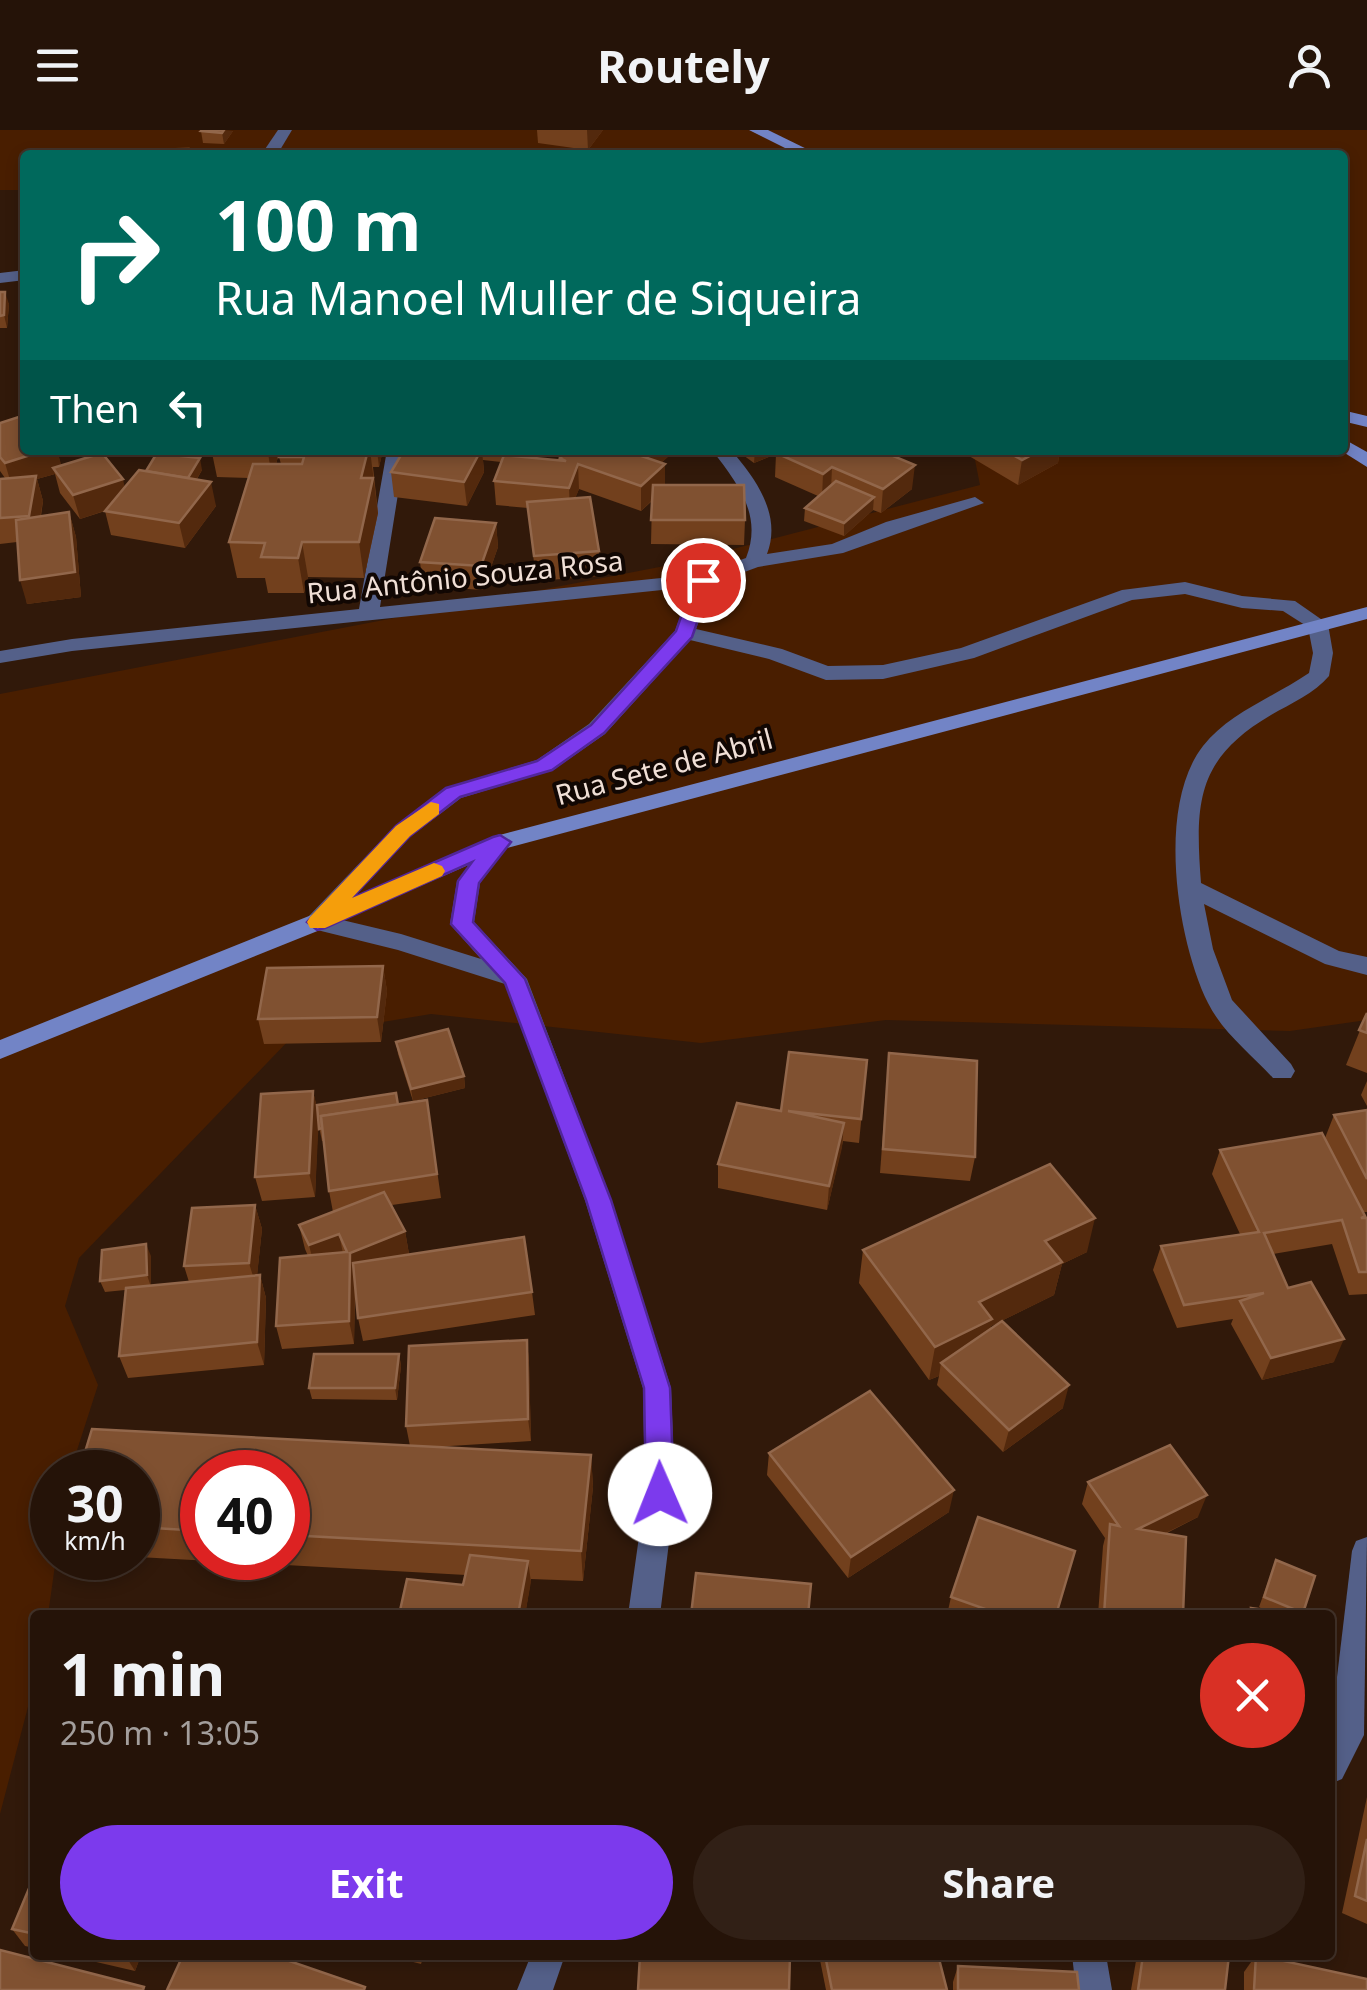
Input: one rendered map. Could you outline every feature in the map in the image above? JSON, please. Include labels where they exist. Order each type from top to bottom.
[{"type":"main road","points":[[756,130],[800,150]]},
{"type":"main road","name":"Rua Sete de Abril","points":[[0,1050],[317,922],[500,842],[1367,613]]},
{"type":"street","points":[[368,616],[395,455]]},
{"type":"street","points":[[725,455],[754,498],[764,531],[754,562]]},
{"type":"street","name":"Rua Antônio Souza Rosa","points":[[0,656],[72,645],[703,580],[754,562],[836,549],[893,526],[975,503]]},
{"type":"street","points":[[514,979],[401,942],[317,922],[403,831],[453,792],[544,765],[598,729],[685,633],[703,580]]},
{"type":"street","points":[[685,633],[775,654],[826,674],[883,672],[967,653],[1129,594],[1185,588],[1242,602],[1288,605],[1318,624],[1323,654],[1319,676],[1286,700],[1233,727],[1204,761],[1192,795],[1188,829],[1196,940],[1222,1006],[1282,1071]]},
{"type":"street","points":[[500,842],[469,881],[462,924],[514,979],[598,1200],[657,1388],[660,1494],[645,1610]]},
{"type":"street","points":[[1191,888],[1333,958],[1367,966]]},
{"type":"street","points":[[1335,1759],[1348,1735],[1354,1637],[1367,1551]]},
{"type":"street","points":[[534,1990],[546,1960]]},
{"type":"street","points":[[1090,1960],[1094,1990]]},
{"type":"shaded area","points":[[0,130],[1367,130],[1367,1020],[1290,1031],[886,1020],[701,1043],[431,1014],[292,1037],[79,1258],[65,1306],[98,1385],[77,1450],[30,1450],[30,1580],[53,1580],[49,1610],[30,1610],[30,1699],[0,1814],[0,694],[675,564],[980,485],[974,455],[1348,455],[1348,150],[20,150],[20,190],[0,190]]},
{"type":"building","points":[[0,292],[5,292],[4,315],[0,316]]},
{"type":"building","points":[[20,417],[20,455],[30,455],[5,463],[0,457],[0,423]]},
{"type":"building","points":[[104,455],[123,479],[73,495],[53,468]]},
{"type":"building","points":[[156,455],[200,458],[188,478],[146,471]]},
{"type":"building","points":[[305,455],[367,455],[361,478],[373,478],[359,542],[302,542],[298,558],[261,557],[265,543],[229,542],[253,464],[302,464]]},
{"type":"building","points":[[401,455],[478,455],[464,482],[391,472]]},
{"type":"building","points":[[504,455],[566,461],[560,458],[639,455],[665,464],[641,486],[578,464],[569,488],[494,481]]},
{"type":"building","points":[[780,455],[891,455],[915,465],[883,489],[832,467],[823,474]]},
{"type":"building","points":[[139,470],[211,482],[179,523],[105,511]]},
{"type":"building","points":[[36,476],[29,516],[0,518],[0,479]]},
{"type":"building","points":[[836,481],[874,497],[844,523],[805,508]]},
{"type":"building","points":[[653,485],[744,485],[745,520],[651,520]]},
{"type":"building","points":[[590,497],[599,551],[534,556],[527,502]]},
{"type":"building","points":[[69,512],[75,572],[20,580],[16,520]]},
{"type":"building","points":[[435,518],[496,523],[481,566],[420,562]]},
{"type":"building","points":[[383,966],[377,1017],[258,1019],[267,968]]},
{"type":"building","points":[[1367,1013],[1367,1033],[1359,1030]]},
{"type":"building","points":[[448,1029],[464,1076],[411,1089],[396,1042]]},
{"type":"building","points":[[789,1052],[867,1060],[861,1119],[788,1111],[844,1123],[829,1186],[718,1164],[737,1103],[781,1111]]},
{"type":"building","points":[[889,1053],[977,1061],[975,1157],[883,1149]]},
{"type":"building","points":[[313,1091],[309,1173],[255,1177],[261,1094]]},
{"type":"building","points":[[396,1093],[398,1105],[321,1116],[319,1129],[317,1105]]},
{"type":"building","points":[[427,1100],[437,1174],[329,1191],[321,1116]]},
{"type":"building","points":[[1367,1110],[1367,1179],[1334,1115]]},
{"type":"building","points":[[1322,1133],[1365,1216],[1361,1218],[1367,1218],[1367,1272],[1359,1272],[1342,1220],[1264,1233],[1288,1288],[1311,1282],[1344,1339],[1271,1358],[1240,1301],[1264,1293],[1184,1305],[1161,1246],[1259,1232],[1220,1150]]},
{"type":"building","points":[[1050,1164],[1095,1218],[1045,1241],[1062,1262],[979,1302],[992,1319],[935,1347],[863,1250]]},
{"type":"building","points":[[384,1192],[405,1231],[350,1253],[349,1321],[276,1326],[280,1258],[347,1252],[339,1234],[309,1245],[299,1225]]},
{"type":"building","points":[[255,1205],[249,1263],[184,1266],[192,1208]]},
{"type":"building","points":[[524,1237],[532,1292],[358,1318],[353,1263]]},
{"type":"building","points":[[146,1244],[147,1275],[100,1281],[102,1250]]},
{"type":"building","points":[[260,1275],[257,1342],[119,1356],[126,1288]]},
{"type":"building","points":[[1002,1321],[1069,1385],[1009,1430],[941,1363]]},
{"type":"building","points":[[527,1340],[528,1419],[406,1426],[409,1346]]},
{"type":"building","points":[[314,1354],[399,1354],[395,1388],[309,1388]]},
{"type":"building","points":[[870,1391],[954,1490],[851,1557],[769,1453]]},
{"type":"building","points":[[92,1429],[591,1455],[581,1551],[310,1536],[310,1450],[180,1450],[180,1530],[160,1528],[160,1450],[86,1450]]},
{"type":"building","points":[[1170,1445],[1207,1495],[1138,1529],[1186,1537],[1183,1610],[1104,1610],[1110,1524],[1119,1526],[1088,1482]]},
{"type":"building","points":[[978,1517],[1075,1551],[1057,1610],[988,1610],[951,1597]]},
{"type":"building","points":[[470,1555],[528,1561],[519,1610],[400,1610],[407,1579],[463,1585]]},
{"type":"building","points":[[1276,1560],[1315,1576],[1304,1610],[1264,1597]]},
{"type":"building","points":[[696,1573],[811,1584],[808,1610],[692,1610]]},
{"type":"building","points":[[1367,1839],[1367,1901],[1355,1896]]},
{"type":"building","points":[[30,1886],[30,1933],[12,1929]]},
{"type":"building","points":[[0,1950],[144,1987],[143,1990],[0,1990]]},
{"type":"building","points":[[181,1960],[287,1960],[365,1987],[364,1990],[167,1990]]},
{"type":"building","points":[[640,1960],[790,1960],[789,1990],[638,1990]]},
{"type":"building","points":[[826,1960],[939,1960],[947,1990],[832,1990]]},
{"type":"building","points":[[1142,1960],[1228,1960],[1225,1990],[1138,1990]]},
{"type":"building","points":[[1256,1960],[1279,1960],[1367,1979],[1367,1990],[1254,1990]]},
{"type":"building","points":[[958,1966],[1077,1972],[1079,1990],[958,1990]]},
{"type":"slow traffic","points":[[431,809],[403,831],[317,922],[434,871]]},
{"type":"route","points":[[660,1494],[657,1388],[598,1200],[514,979],[462,924],[469,881],[500,842],[317,922],[403,831],[453,792],[544,765],[598,729],[685,633],[703,580]]}]
